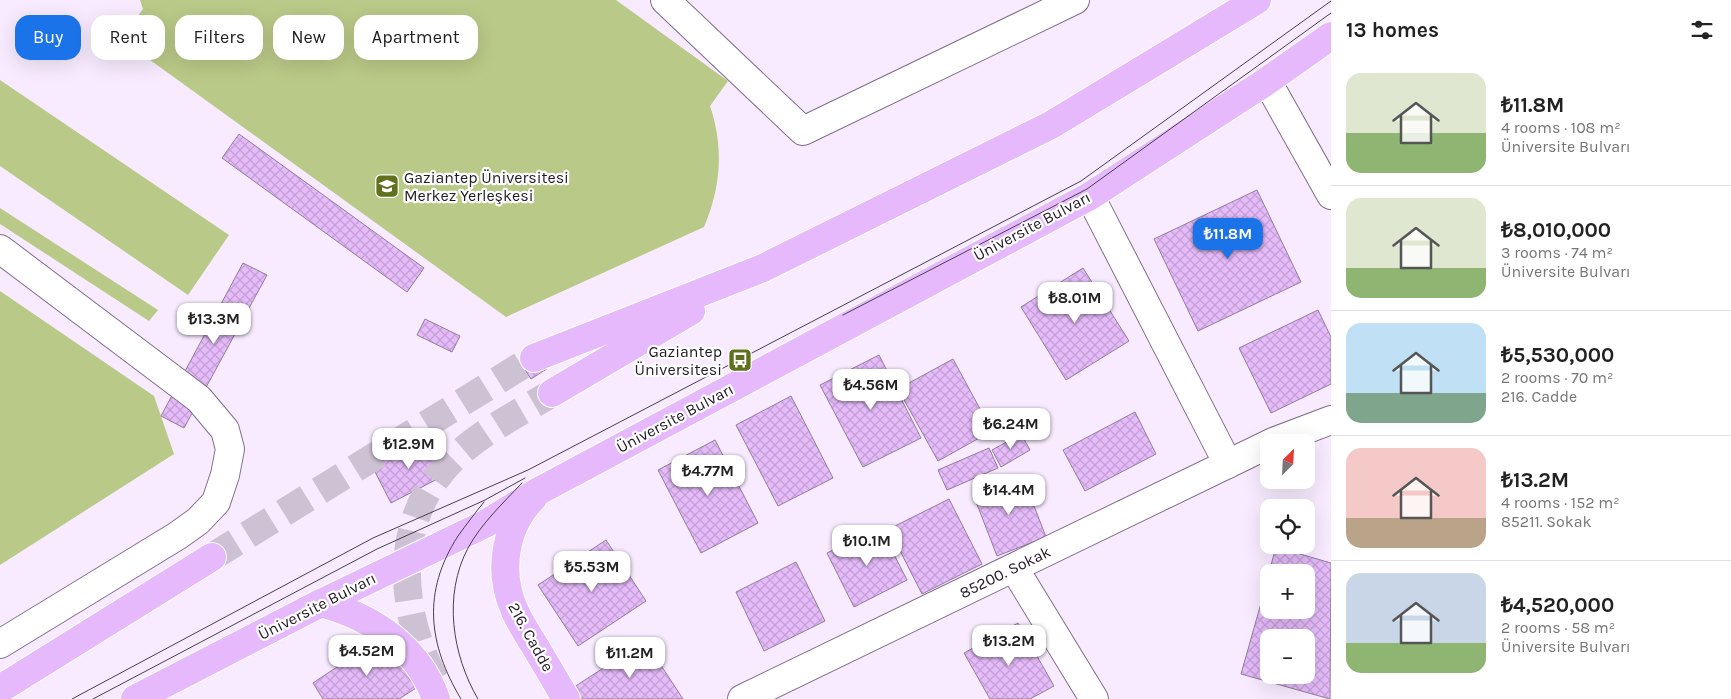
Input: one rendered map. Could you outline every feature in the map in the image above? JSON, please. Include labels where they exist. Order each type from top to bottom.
[{"type":"main road","points":[[552,393],[763,268],[1051,125],[1258,0]]},
{"type":"main road","name":"Üniversite Bulvarı","points":[[144,697],[321,603],[485,524],[539,491],[1090,196],[1267,82],[1331,36]]},
{"type":"main road","points":[[534,358],[763,268]]},
{"type":"main road","name":"216. Cadde","points":[[539,491],[521,513],[511,532],[506,554],[506,583],[514,610],[566,699]]},
{"type":"main road","points":[[0,690],[212,557]]},
{"type":"main road","points":[[321,603],[345,609],[368,620],[388,634],[406,651],[422,671],[436,699]]},
{"type":"street","points":[[665,0],[803,131],[1075,0]]},
{"type":"street","points":[[1267,82],[1331,195]]},
{"type":"street","points":[[1090,196],[1228,464]]},
{"type":"street","points":[[0,249],[199,399],[225,430],[230,450],[226,476],[216,502],[198,521],[177,536],[0,644]]},
{"type":"street","points":[[1294,434],[1331,420]]},
{"type":"street","name":"85200. Sokak","points":[[742,699],[783,690],[1014,568],[1260,448]]},
{"type":"street","points":[[1014,568],[1094,699]]},
{"type":"green space","points":[[140,0],[616,0],[728,81],[710,106],[717,137],[719,167],[710,212],[704,227],[506,317],[150,60],[165,60],[165,15],[139,15],[143,9]]},
{"type":"green space","points":[[0,80],[229,235],[188,295],[0,166]]},
{"type":"green space","points":[[0,208],[158,310],[149,321],[0,224]]},
{"type":"green space","points":[[0,291],[154,396],[174,454],[0,565]]},
{"type":"building","points":[[239,134],[424,268],[407,292],[222,158]]},
{"type":"building","points":[[1257,190],[1301,282],[1198,331],[1154,239]]},
{"type":"building","points":[[243,263],[267,275],[184,428],[161,416]]},
{"type":"building","points":[[1083,268],[1129,341],[1066,380],[1021,307]]},
{"type":"building","points":[[1318,310],[1331,337],[1331,384],[1271,413],[1239,348]]},
{"type":"building","points":[[425,319],[460,336],[452,352],[417,335]]},
{"type":"building","points":[[879,355],[921,438],[863,467],[820,385]]},
{"type":"building","points":[[541,358],[548,368],[531,379],[525,370]]},
{"type":"building","points":[[953,359],[992,431],[938,461],[898,389]]},
{"type":"building","points":[[791,396],[833,478],[778,506],[736,425]]},
{"type":"building","points":[[1135,412],[1156,454],[1085,491],[1063,450]]},
{"type":"building","points":[[1021,434],[1030,450],[1001,467],[992,450]]},
{"type":"building","points":[[427,437],[447,474],[391,503],[372,466]]},
{"type":"building","points":[[715,440],[758,523],[701,553],[658,470]]},
{"type":"building","points":[[989,448],[998,468],[947,490],[938,470]]},
{"type":"building","points":[[1022,475],[1046,537],[997,556],[973,494]]},
{"type":"building","points":[[949,499],[982,564],[922,594],[889,529]]},
{"type":"building","points":[[880,527],[907,580],[854,607],[827,553]]},
{"type":"building","points":[[606,540],[646,601],[578,646],[538,585]]},
{"type":"building","points":[[1274,554],[1300,554],[1331,563],[1330,699],[1277,684],[1315,684],[1315,629],[1260,629],[1260,679],[1241,674],[1260,607],[1260,619],[1315,619],[1315,564],[1271,564]]},
{"type":"building","points":[[796,562],[825,621],[764,651],[736,592]]},
{"type":"building","points":[[1018,623],[1054,686],[1030,699],[990,699],[964,653]]},
{"type":"building","points":[[382,637],[416,688],[399,699],[323,699],[313,683]]},
{"type":"building","points":[[645,641],[683,699],[577,699],[571,689]]},
{"type":"tunnel","points":[[212,557],[534,358]]},
{"type":"tunnel","points":[[435,680],[422,651],[413,621],[408,590],[407,559],[412,529],[423,501],[440,474],[463,450],[495,427],[552,393]]},
{"type":"tram line","points":[[72,699],[373,538],[528,470],[1081,181],[1331,1]]},
{"type":"tram line","points":[[843,315],[1087,189],[1331,13]]},
{"type":"tram line","points":[[93,699],[377,549],[485,500],[525,478]]},
{"type":"tram line","points":[[478,699],[469,682],[457,644],[453,605],[455,585],[460,566],[473,539],[522,483]]},
{"type":"tram line","points":[[461,699],[450,679],[436,638],[434,598],[446,557],[458,536],[484,502]]},
{"type":"place","name":"Gaziantep Üniversitesi Merkez Yerleşkesi","points":[[387,186]]},
{"type":"place","name":"Gaziantep Üniversitesi","points":[[740,360]]}]
